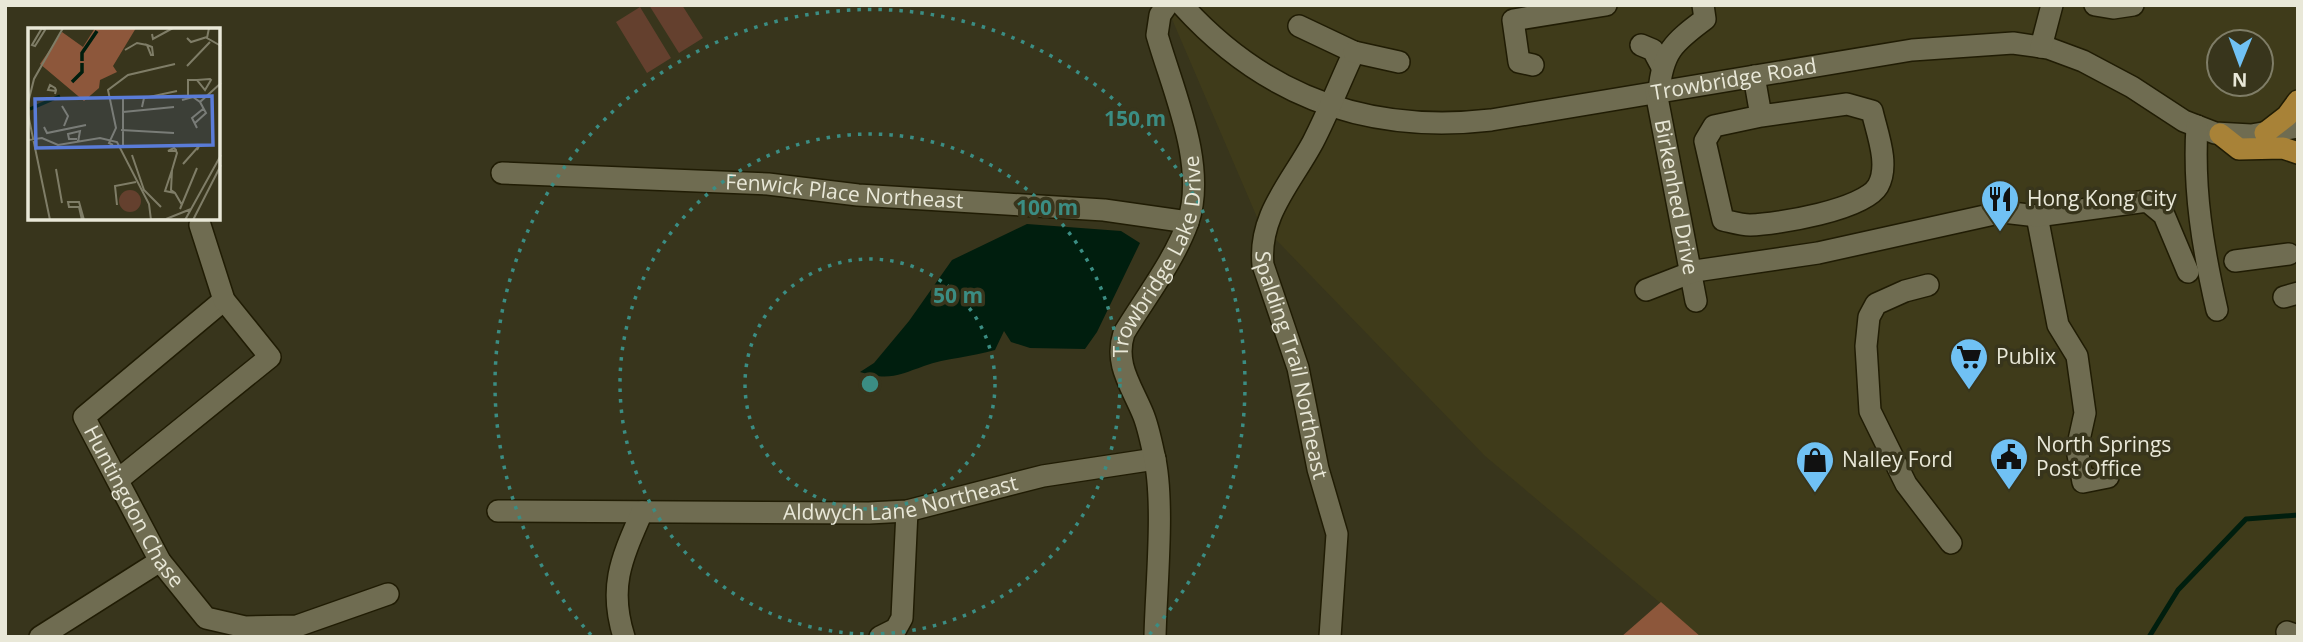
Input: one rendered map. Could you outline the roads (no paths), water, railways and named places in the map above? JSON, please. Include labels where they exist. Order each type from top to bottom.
[{"type":"main road","points":[[2264,133],[2287,116],[2298,102]]},
{"type":"main road","points":[[2220,134],[2239,149],[2283,148],[2298,153]]},
{"type":"street","name":"Trowbridge Lake Drive","points":[[1155,637],[1158,493],[1155,459],[1144,416],[1121,366],[1119,350],[1124,333],[1188,222],[1194,192],[1193,160],[1157,35],[1160,15],[1167,5]]},
{"type":"street","name":"Trowbridge Road","points":[[1182,5],[1206,32],[1246,64],[1285,88],[1330,106],[1402,122],[1462,124],[1912,50],[2013,43],[2041,47],[2083,61],[2197,126],[2220,134],[2264,133],[2298,127]]},
{"type":"street","points":[[1533,65],[1519,62],[1513,20],[1606,5]]},
{"type":"street","points":[[1641,45],[1653,50],[1661,65],[1677,40],[1705,19],[1703,5]]},
{"type":"street","points":[[2041,47],[2052,5]]},
{"type":"street","points":[[2095,5],[2113,8],[2133,5]]},
{"type":"street","points":[[1299,26],[1354,52],[1399,61]]},
{"type":"street","name":"Spalding Trail Northeast","points":[[1330,637],[1337,534],[1318,469],[1298,368],[1263,265],[1261,248],[1270,212],[1330,106],[1354,52]]},
{"type":"street","name":"Birkenhed Drive","points":[[1661,65],[1658,92],[1696,301]]},
{"type":"street","points":[[1754,76],[1761,116]]},
{"type":"street","points":[[1847,104],[1872,111],[1883,164],[1878,185],[1866,200],[1790,220],[1748,225],[1723,220],[1705,141],[1714,126],[1761,116],[1847,104]]},
{"type":"street","points":[[2197,126],[2194,172],[2199,273]]},
{"type":"street","name":"Fenwick Place Northeast","points":[[502,173],[768,184],[858,195],[1104,210],[1188,222]]},
{"type":"street","points":[[1646,290],[1690,273],[1830,250],[2003,212],[2037,216],[2147,201],[2164,215],[2199,273],[2217,310]]},
{"type":"street","points":[[2037,216],[2058,325],[2077,356],[2085,413],[2077,449],[2083,482],[2108,477]]},
{"type":"street","points":[[119,479],[270,357],[224,300],[200,225]]},
{"type":"street","points":[[2199,273],[2236,253],[2289,254]]},
{"type":"street","points":[[1928,285],[1905,291],[1876,304],[1869,317],[1866,346],[1870,411],[1906,484],[1951,543]]},
{"type":"street","name":"Huntingdon Chase","points":[[224,300],[84,416],[160,561],[206,618],[245,627],[315,628],[388,594]]},
{"type":"street","name":"Aldwych Lane Northeast","points":[[498,511],[907,511],[1043,476],[1155,459]]},
{"type":"street","points":[[880,637],[896,629],[902,618],[907,511]]},
{"type":"street","points":[[624,637],[618,617],[615,589],[621,559],[642,512]]},
{"type":"street","points":[[40,637],[160,561]]},
{"type":"waterway","points":[[2149,637],[2178,590],[2246,519],[2298,515]]},
{"type":"place","name":"Hong Kong City","points":[[2000,233]]},
{"type":"place","name":"Publix","points":[[1969,391]]},
{"type":"place","name":"North Springs Post Office","points":[[2009,491]]},
{"type":"place","name":"Nalley Ford","points":[[1815,494]]}]
